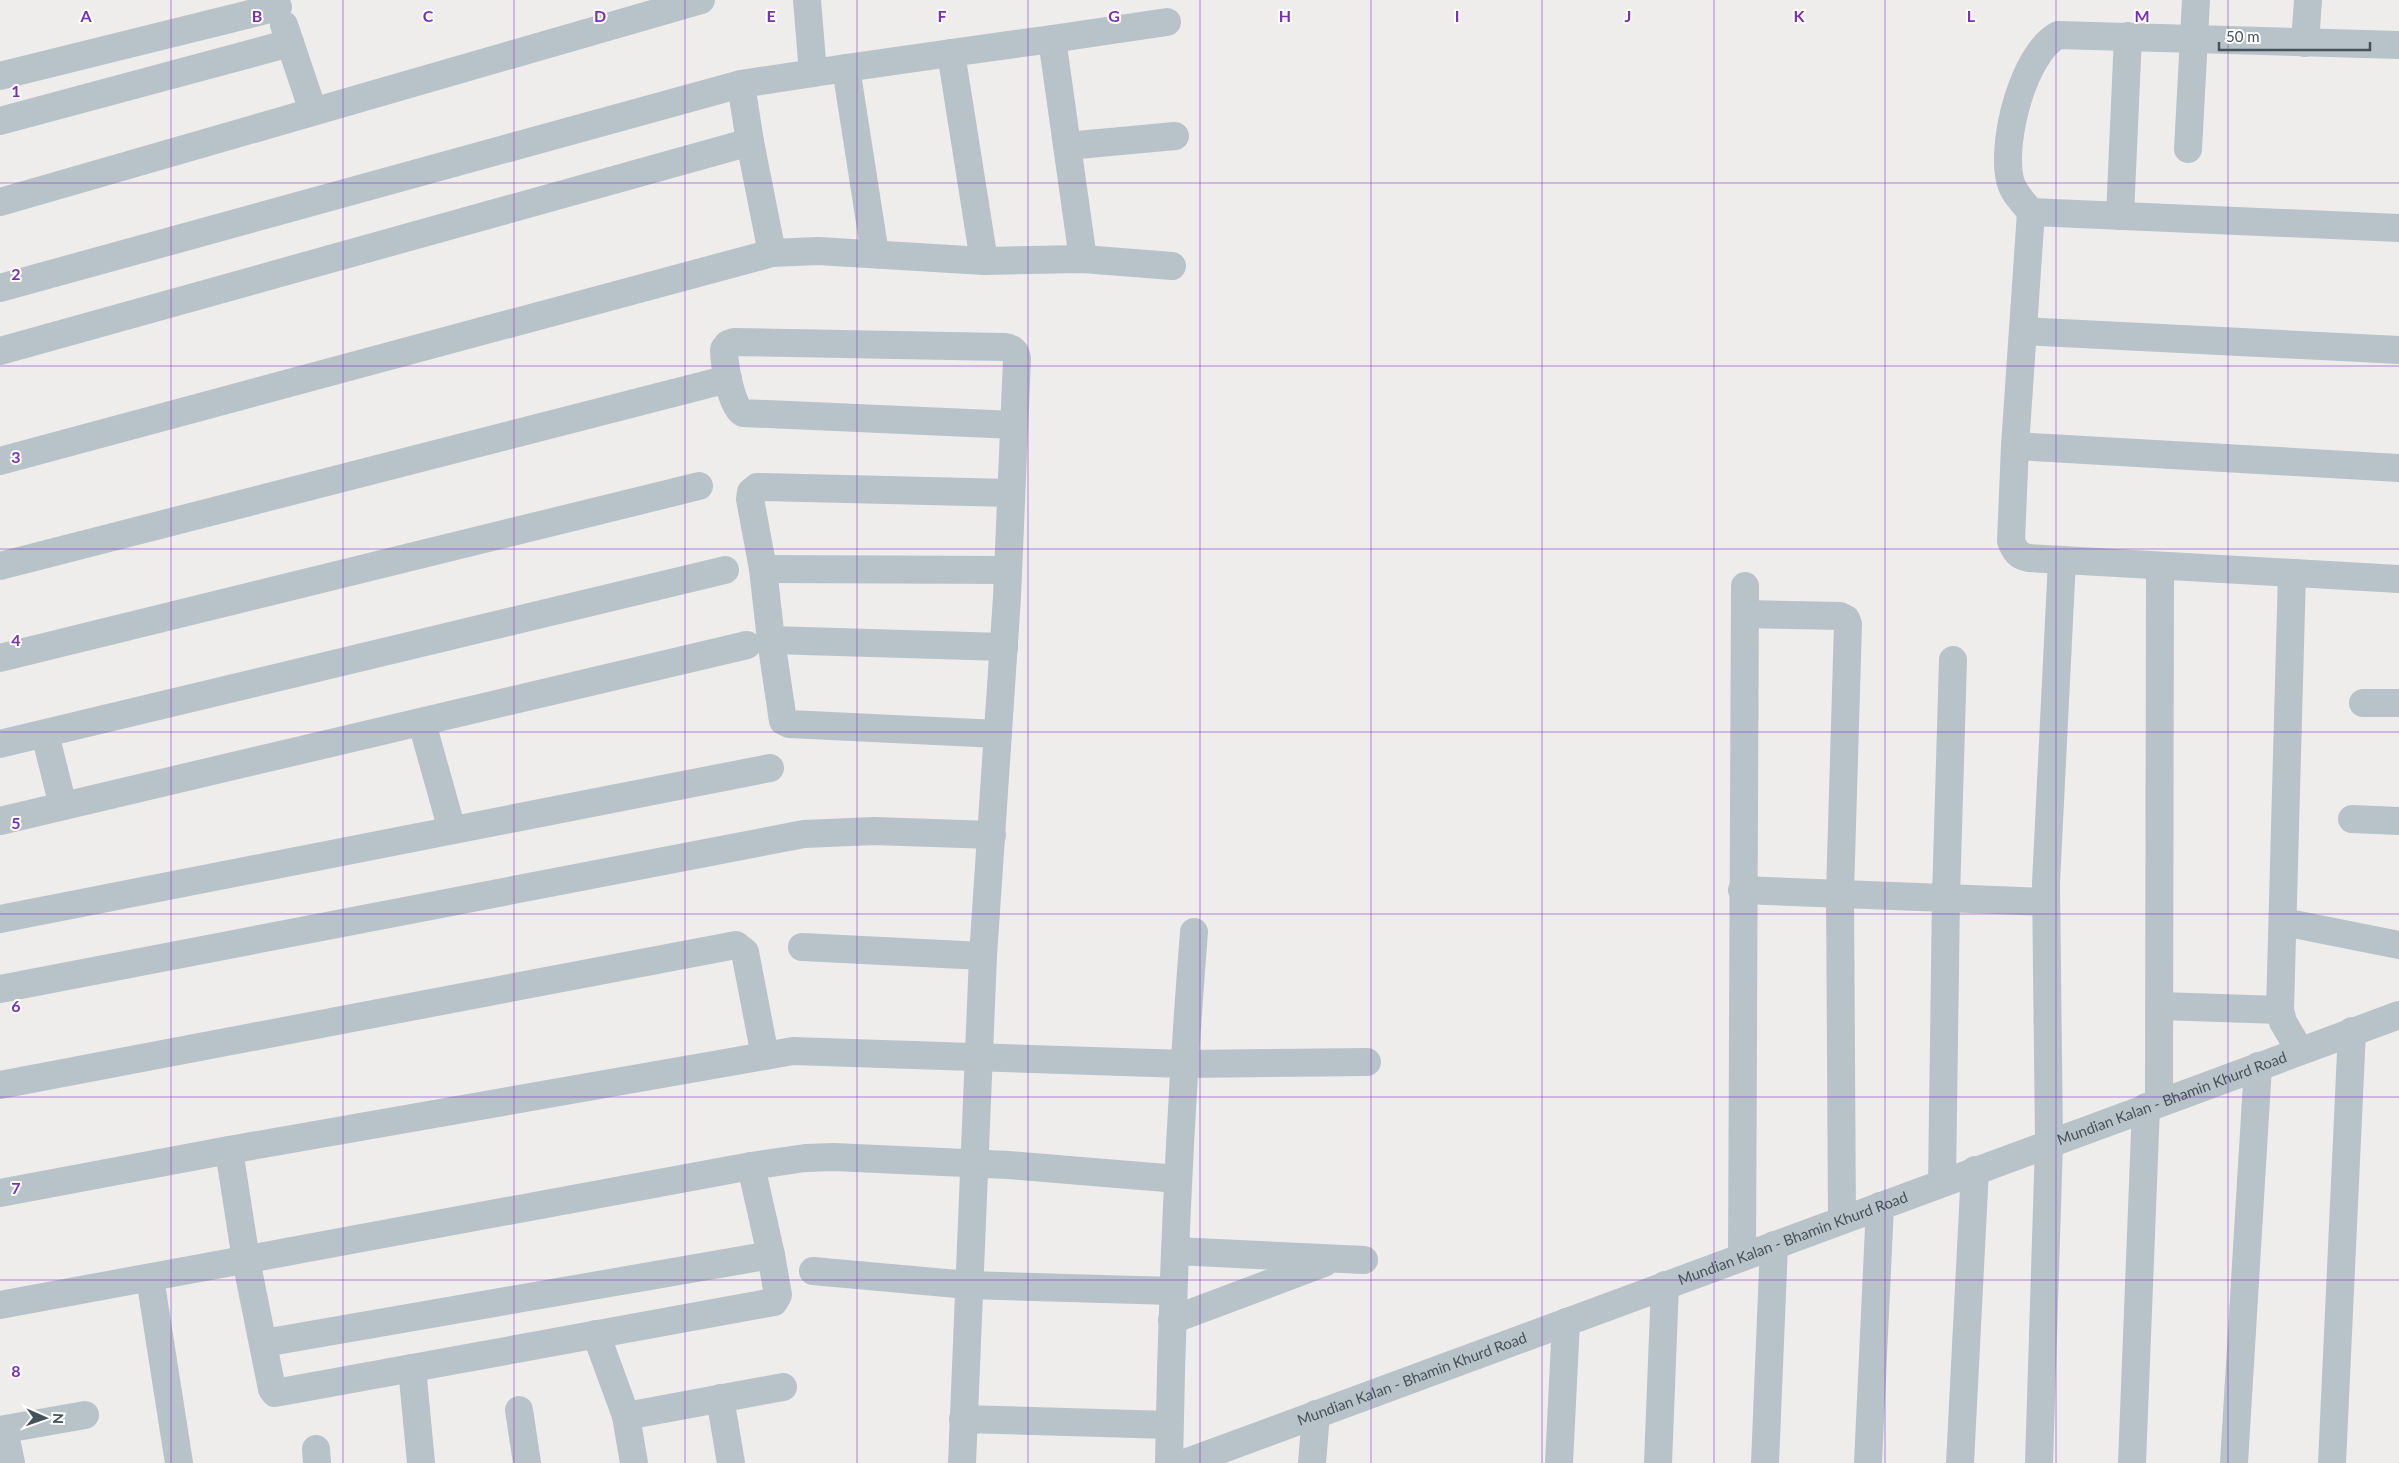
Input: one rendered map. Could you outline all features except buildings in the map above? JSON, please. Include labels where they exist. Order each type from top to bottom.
[{"type":"street","points":[[807,0],[813,73]]},
{"type":"street","points":[[2188,149],[2196,0]]},
{"type":"street","points":[[2305,43],[2308,0]]},
{"type":"street","points":[[0,202],[690,1]]},
{"type":"street","points":[[0,76],[277,3],[313,111]]},
{"type":"street","points":[[0,288],[741,84],[1168,22]]},
{"type":"street","points":[[2399,45],[2058,35],[2043,46],[2031,66],[2013,120],[2009,171],[2014,191],[2031,212],[2015,446],[2011,541],[2015,551],[2022,557],[2029,558],[2399,580]]},
{"type":"street","points":[[2120,216],[2128,36]]},
{"type":"street","points":[[1052,39],[1083,259]]},
{"type":"street","points":[[0,121],[290,43]]},
{"type":"street","points":[[951,52],[984,261]]},
{"type":"street","points":[[846,68],[875,254]]},
{"type":"street","points":[[741,84],[750,142],[772,252]]},
{"type":"street","points":[[1067,146],[1175,136]]},
{"type":"street","points":[[0,351],[750,142]]},
{"type":"street","points":[[2031,212],[2399,228]]},
{"type":"street","points":[[0,460],[772,252],[794,250],[984,261],[1083,259],[1172,266]]},
{"type":"street","points":[[2023,331],[2399,350]]},
{"type":"street","points":[[962,1463],[978,1057],[1004,647],[1017,359],[1016,353],[1009,347],[734,342],[728,344],[724,351],[728,379],[736,406],[743,413],[1014,425]]},
{"type":"street","points":[[0,566],[728,379]]},
{"type":"street","points":[[2015,446],[2399,468]]},
{"type":"street","points":[[0,658],[699,486]]},
{"type":"street","points":[[998,734],[785,723],[782,719],[759,642],[763,569],[750,500],[751,492],[758,487],[1011,493]]},
{"type":"street","points":[[2039,1463],[2049,1143],[2046,902],[2062,560]]},
{"type":"street","points":[[2132,1463],[2160,1006],[2160,566]]},
{"type":"street","points":[[763,569],[1008,570]]},
{"type":"street","points":[[0,744],[725,570]]},
{"type":"street","points":[[2292,573],[2280,1010],[2282,1022],[2300,1051]]},
{"type":"street","points":[[1742,1256],[1742,890],[1745,586]]},
{"type":"street","points":[[1745,614],[1840,616],[1846,618],[1848,624],[1840,893],[1842,1220]]},
{"type":"street","points":[[0,821],[759,642],[1004,647]]},
{"type":"street","points":[[1942,1182],[1946,897],[1953,660]]},
{"type":"street","points":[[2363,703],[2399,703]]},
{"type":"street","points":[[422,723],[452,830]]},
{"type":"street","points":[[45,734],[63,806]]},
{"type":"street","points":[[0,919],[770,768]]},
{"type":"street","points":[[2352,819],[2399,821]]},
{"type":"street","points":[[0,989],[804,834],[874,831],[992,835]]},
{"type":"street","points":[[1742,890],[2046,902]]},
{"type":"street","points":[[2283,922],[2399,945]]},
{"type":"street","points":[[1184,1462],[1169,1425],[1178,1179],[1194,932]]},
{"type":"street","points":[[0,1085],[736,946],[745,952],[765,1056]]},
{"type":"street","points":[[802,947],[983,956]]},
{"type":"street","points":[[2160,1006],[2280,1010]]},
{"type":"street","name":"Mundian Kalan - Bhamin Khurd Road","points":[[1184,1462],[2399,1014]]},
{"type":"street","points":[[2332,1463],[2352,1032]]},
{"type":"street","points":[[0,1193],[229,1150],[765,1056],[810,1050],[1184,1064],[1367,1062]]},
{"type":"street","points":[[2234,1463],[2258,1066]]},
{"type":"street","points":[[229,1150],[246,1260],[272,1389],[275,1393],[774,1302],[778,1295],[751,1166]]},
{"type":"street","points":[[0,1305],[751,1166],[819,1157],[973,1164],[1178,1179]]},
{"type":"street","points":[[1960,1463],[1975,1170]]},
{"type":"street","points":[[1868,1463],[1880,1206]]},
{"type":"street","points":[[1765,1463],[1774,1245]]},
{"type":"street","points":[[1175,1251],[1364,1260]]},
{"type":"street","points":[[264,1343],[771,1255]]},
{"type":"street","points":[[1172,1320],[1335,1259]]},
{"type":"street","points":[[813,1271],[968,1285],[1173,1291]]},
{"type":"street","points":[[150,1278],[179,1463]]},
{"type":"street","points":[[1658,1463],[1665,1285]]},
{"type":"street","points":[[1559,1463],[1566,1322]]},
{"type":"street","points":[[596,1334],[626,1416],[634,1463]]},
{"type":"street","points":[[412,1368],[421,1463]]},
{"type":"street","points":[[626,1416],[783,1387]]},
{"type":"street","points":[[720,1398],[731,1463]]},
{"type":"street","points":[[520,1410],[527,1463]]},
{"type":"street","points":[[1312,1463],[1316,1414]]},
{"type":"street","points":[[10,1463],[2,1430],[85,1415]]},
{"type":"street","points":[[964,1419],[1169,1425]]}]
